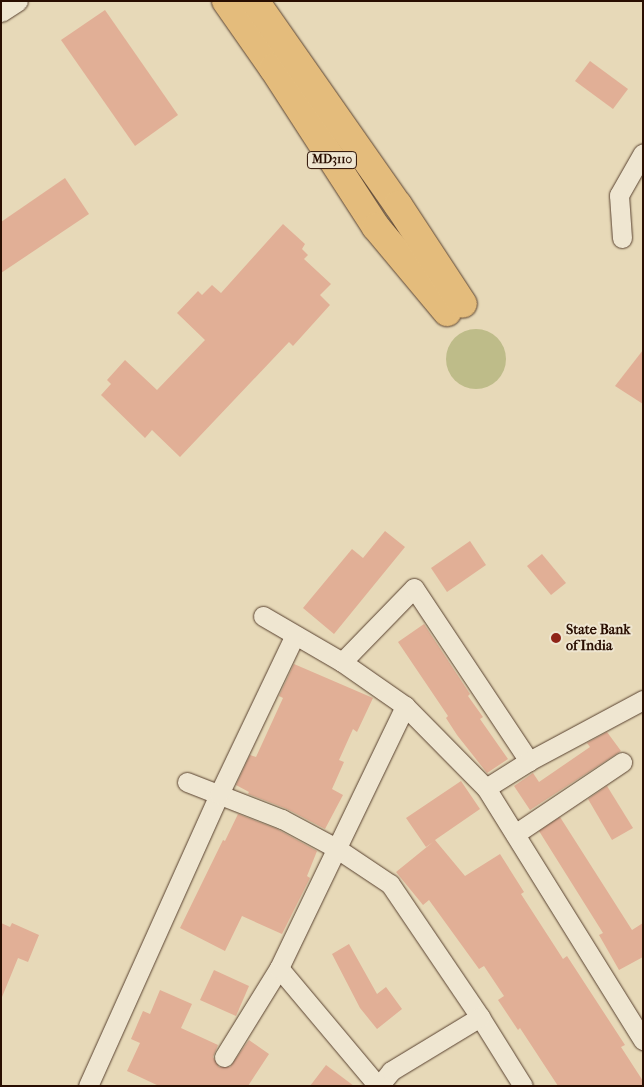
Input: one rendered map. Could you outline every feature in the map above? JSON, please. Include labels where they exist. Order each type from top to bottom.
[{"type":"main road","name":"MD3110","points":[[226,1],[273,68],[376,228],[455,308],[398,205],[255,1]]},
{"type":"street","points":[[1,12],[18,1]]},
{"type":"street","points":[[622,238],[619,195],[643,153]]},
{"type":"street","points":[[342,662],[414,588],[529,761]]},
{"type":"street","points":[[263,616],[342,662],[405,706],[486,788],[643,1040]]},
{"type":"street","points":[[88,1086],[219,794],[295,635]]},
{"type":"street","points":[[224,1057],[278,968],[405,706]]},
{"type":"street","points":[[486,788],[529,761],[640,706]]},
{"type":"street","points":[[514,834],[622,762]]},
{"type":"street","points":[[187,782],[282,819],[336,848],[390,884],[480,1017],[522,1086]]},
{"type":"street","points":[[278,968],[379,1086],[391,1071],[480,1017]]},
{"type":"shaded area","points":[[470,329],[482,329],[493,334],[501,342],[506,353],[504,371],[493,384],[482,389],[470,389],[459,384],[451,376],[446,365],[446,353],[451,342],[459,334]]},
{"type":"building","points":[[105,10],[178,115],[135,146],[61,40]]},
{"type":"building","points":[[590,61],[628,89],[613,109],[575,81]]},
{"type":"building","points":[[65,178],[89,214],[1,273],[1,222]]},
{"type":"building","points":[[283,224],[305,244],[302,249],[308,255],[304,259],[331,284],[320,295],[330,305],[293,346],[289,342],[180,457],[152,430],[145,438],[101,395],[111,384],[107,380],[125,360],[157,390],[205,340],[177,313],[198,291],[202,295],[212,285],[221,293]]},
{"type":"building","points":[[643,350],[643,404],[615,386]]},
{"type":"building","points":[[385,531],[405,547],[334,634],[303,608],[352,549],[363,558]]},
{"type":"building","points":[[470,541],[486,565],[447,592],[431,568]]},
{"type":"building","points":[[542,554],[566,583],[551,595],[527,566]]},
{"type":"building","points":[[424,624],[470,694],[468,696],[483,717],[480,719],[508,759],[487,773],[457,735],[446,718],[448,716],[398,642]]},
{"type":"building","points":[[294,664],[373,698],[357,732],[353,729],[339,760],[344,762],[332,789],[343,795],[325,829],[287,809],[248,794],[249,792],[236,785],[250,755],[256,757],[283,698],[279,696]]},
{"type":"building","points":[[607,732],[621,751],[530,810],[514,786],[533,773],[539,782],[590,747],[587,743]]},
{"type":"building","points":[[461,781],[480,809],[435,840],[465,876],[500,854],[524,892],[521,894],[563,959],[567,956],[625,1045],[621,1047],[643,1081],[643,1086],[558,1086],[520,1028],[518,1030],[498,1000],[504,996],[484,966],[479,969],[429,900],[423,905],[396,872],[433,842],[426,847],[406,818]]},
{"type":"building","points":[[607,786],[633,828],[612,840],[588,799]]},
{"type":"building","points":[[238,814],[277,829],[317,851],[307,876],[310,878],[282,934],[242,916],[225,951],[180,928],[223,840],[225,841]]},
{"type":"building","points":[[560,817],[632,930],[643,923],[643,957],[619,970],[599,935],[603,933],[539,831]]},
{"type":"building","points":[[1,923],[10,927],[12,923],[39,935],[28,962],[18,958],[2,997]]},
{"type":"building","points":[[349,944],[377,994],[386,987],[402,1009],[377,1029],[360,1008],[332,954]]},
{"type":"building","points":[[214,970],[249,986],[236,1016],[200,1000]]},
{"type":"building","points":[[160,990],[192,1004],[181,1028],[218,1045],[213,1057],[219,1067],[230,1067],[249,1040],[269,1054],[248,1086],[159,1086],[127,1071],[140,1043],[131,1039],[143,1011],[150,1014]]},
{"type":"building","points":[[326,1065],[354,1086],[310,1086]]},
{"type":"place","name":"State Bank of India","points":[[556,638]]}]
